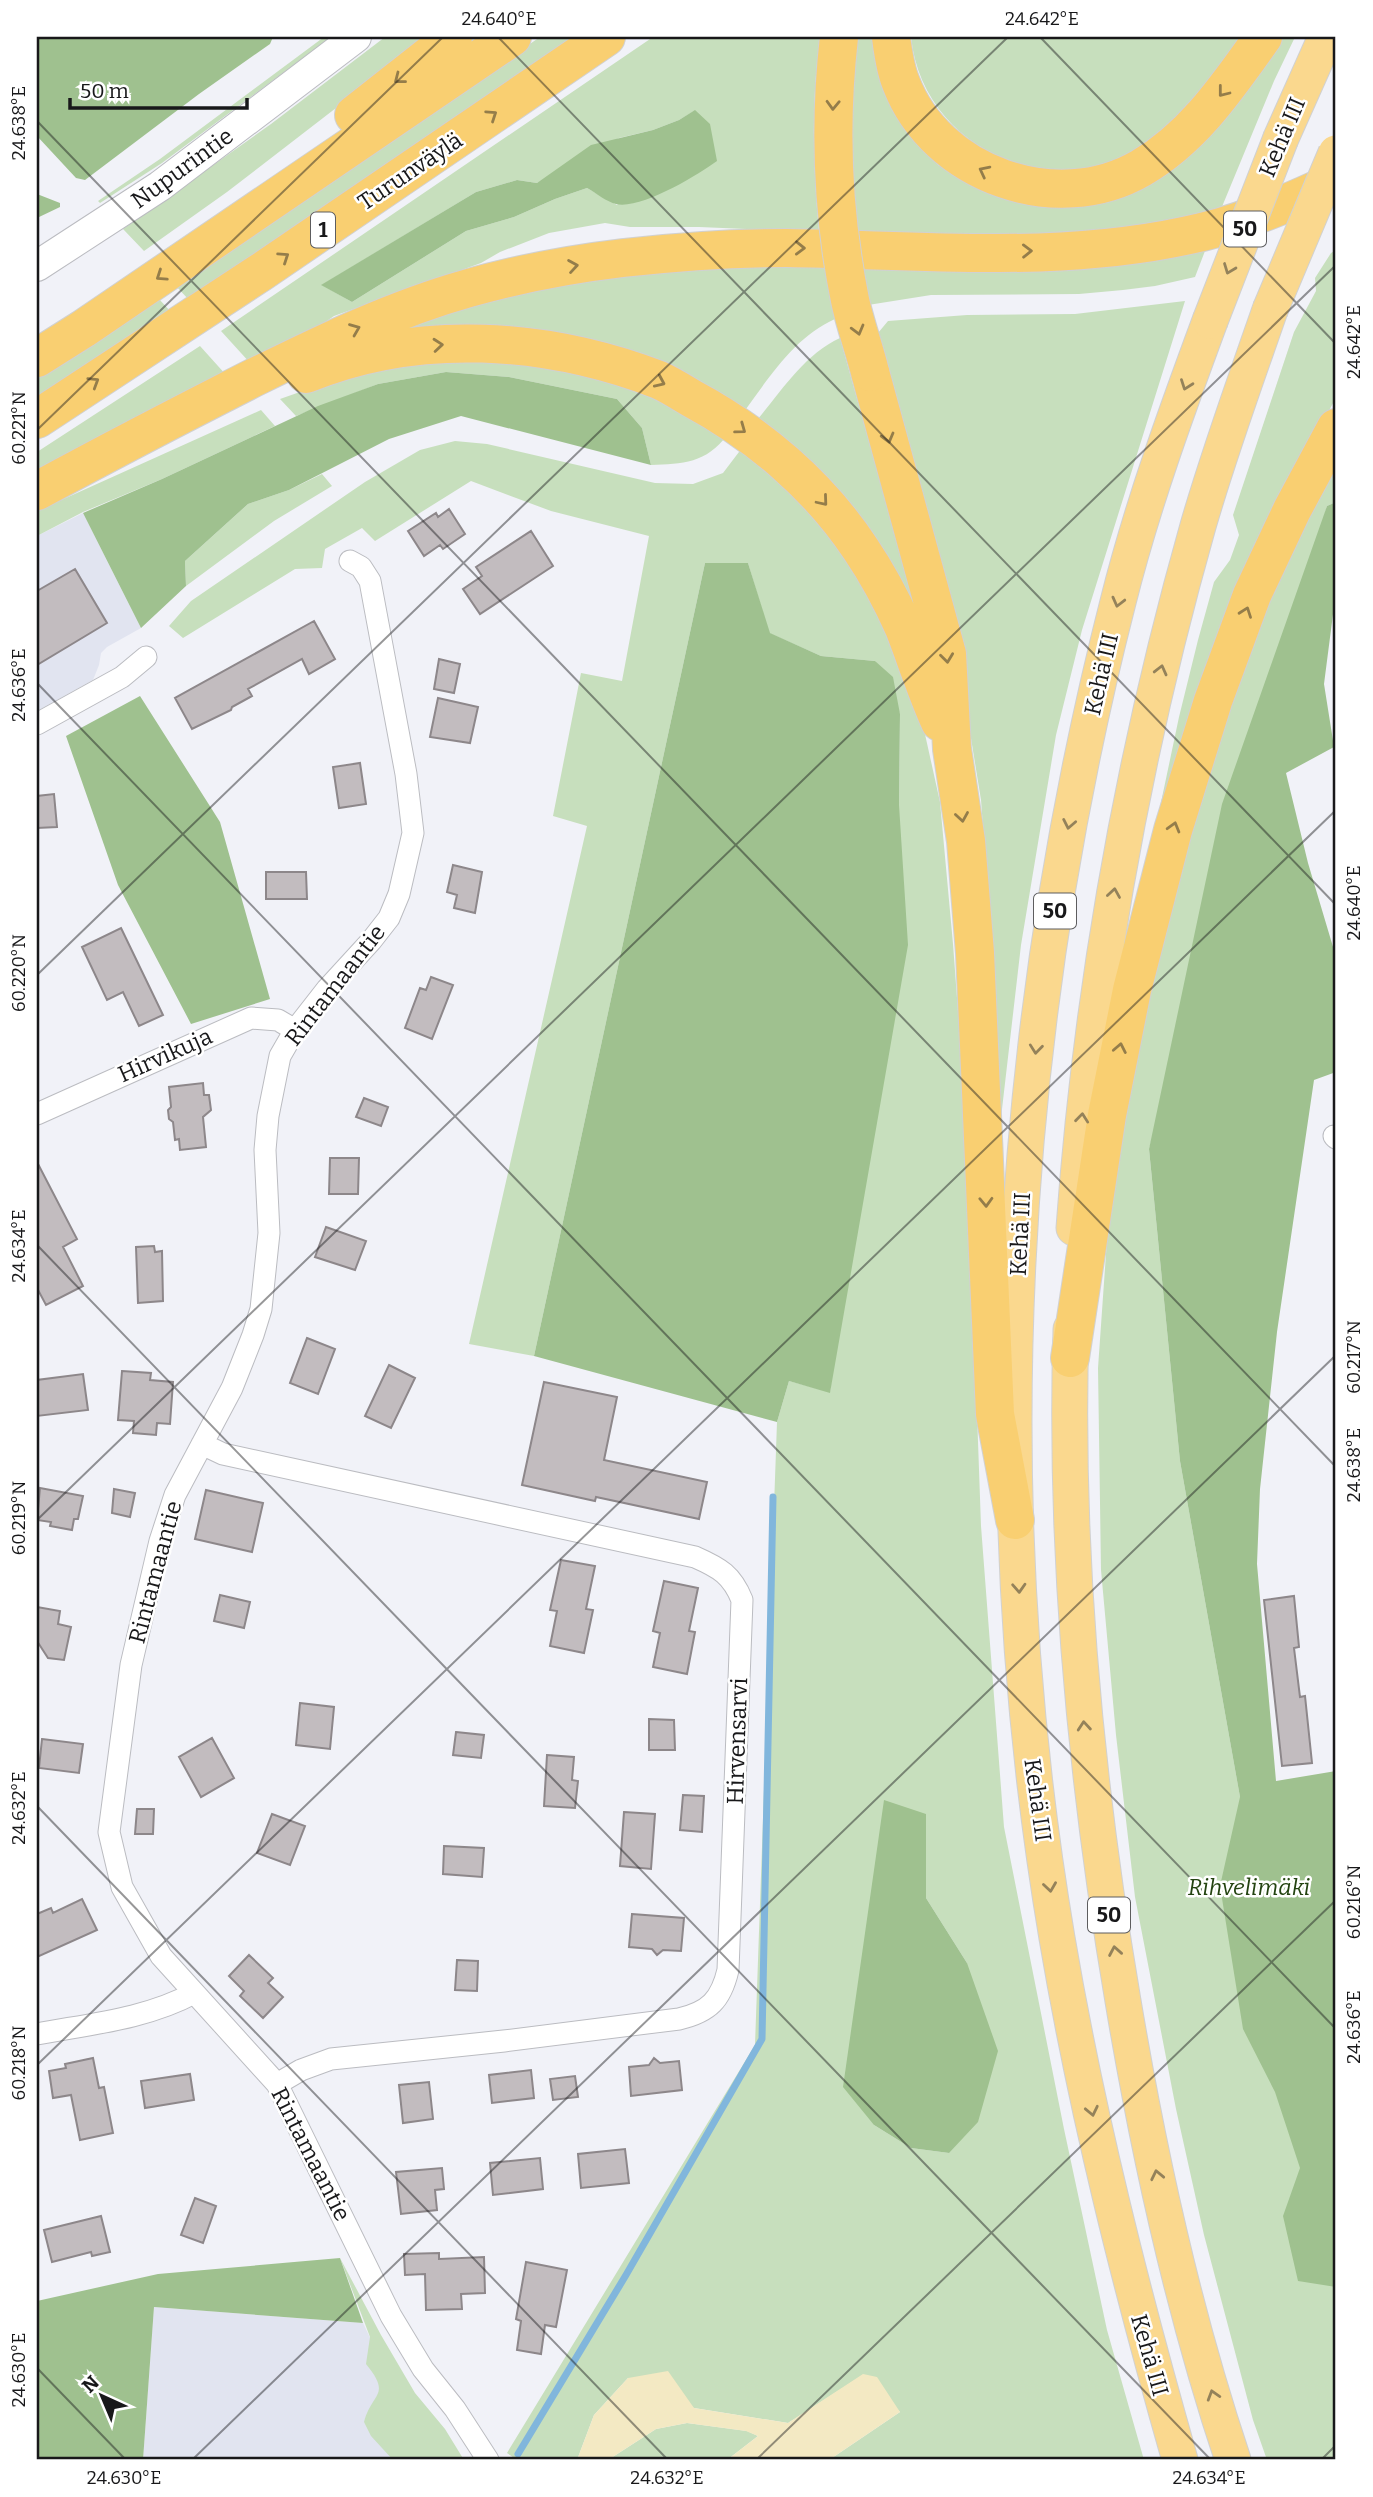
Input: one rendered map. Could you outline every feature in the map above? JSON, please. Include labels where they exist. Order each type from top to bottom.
[{"type":"highway","points":[[218,238],[315,146],[453,37]]},
{"type":"highway","name":"1","points":[[37,358],[512,37]]},
{"type":"highway","name":"Turunväylä","points":[[37,419],[261,272],[606,37]]},
{"type":"highway","points":[[839,37],[832,138],[839,237],[851,302],[947,654],[952,749],[966,841],[975,953],[995,1414],[1015,1520]]},
{"type":"highway","points":[[891,37],[901,84],[928,129],[946,146],[989,174],[1015,183],[1043,188],[1076,189],[1106,183],[1128,174],[1166,152],[1200,121],[1263,37]]},
{"type":"highway","name":"Kehä III","points":[[1180,2460],[1143,2332],[1116,2223],[1057,1937],[1031,1751],[1020,1623],[1015,1520],[1013,1411],[1020,1226],[1031,1097],[1048,953],[1086,734],[1119,597],[1166,439],[1281,138],[1326,37]]},
{"type":"highway","name":"50","points":[[1233,2460],[1194,2331],[1166,2218],[1134,2066],[1111,1931],[1086,1743],[1074,1595],[1069,1475],[1074,1236],[1082,1122],[1097,998],[1140,756],[1179,596],[1220,457],[1270,310],[1336,153]]},
{"type":"highway","points":[[37,491],[162,424],[333,338],[402,310],[469,288],[620,258],[721,250],[782,248],[999,252],[1086,250],[1133,245],[1205,232],[1336,181]]},
{"type":"highway","points":[[162,424],[228,407],[319,369],[403,348],[499,343],[540,348],[578,356],[661,381],[706,405],[774,454],[811,486],[860,548],[902,625],[934,710],[952,749]]},
{"type":"highway","points":[[1070,1357],[1107,1115],[1132,990],[1173,830],[1213,701],[1252,595],[1292,510],[1336,428]]},
{"type":"main road","name":"Nupurintie","points":[[37,266],[160,186],[356,37]]},
{"type":"street","name":"Rintamaantie","points":[[350,561],[361,567],[370,581],[406,774],[413,832],[399,894],[389,918],[327,989],[295,1030],[280,1056],[268,1116],[265,1150],[269,1233],[261,1309],[232,1388],[175,1495],[160,1541],[131,1665],[109,1832],[122,1887],[161,1956],[278,2084],[391,2316],[423,2369],[456,2409],[488,2460]]},
{"type":"street","points":[[37,724],[121,677],[146,657]]},
{"type":"street","name":"Hirvikuja","points":[[37,1114],[251,1018],[278,1020],[295,1030]]},
{"type":"street","name":"Hirvensarvi","points":[[202,1444],[223,1454],[695,1557],[719,1567],[736,1586],[742,1601],[728,1970],[724,1988],[709,2007],[696,2015],[679,2019],[331,2059],[302,2070],[278,2084]]},
{"type":"street","points":[[37,2034],[136,2016],[194,1993]]},
{"type":"shaded area","points":[[83,513],[141,628],[101,653],[93,680],[37,711],[37,536]]},
{"type":"shaded area","points":[[154,2307],[363,2323],[401,2402],[447,2460],[143,2460]]},
{"type":"green space","points":[[37,37],[273,37],[270,44],[85,180],[76,178],[37,136]]},
{"type":"green space","points":[[324,37],[331,37],[162,163],[100,203],[98,201],[160,159]]},
{"type":"green space","points":[[385,37],[428,37],[227,192],[144,251],[123,229],[271,124]]},
{"type":"green space","points":[[540,37],[572,37],[189,300],[176,286]]},
{"type":"green space","points":[[653,37],[820,37],[814,134],[819,232],[630,227],[605,223],[549,233],[500,252],[481,263],[334,316],[301,339],[251,364],[221,331]],"holes":[[[694,111],[617,205],[587,188],[514,217],[466,231],[352,302],[322,285],[476,192],[517,180],[537,183],[619,138],[653,130]]]},
{"type":"green space","points":[[857,37],[877,37],[922,142],[938,165],[988,190],[1084,204],[1280,37],[1295,37],[1219,214],[1085,237],[855,234],[849,136]]},
{"type":"green space","points":[[911,37],[1243,37],[1194,99],[1154,142],[1108,162],[1058,172],[1008,160],[967,137],[950,122],[935,104],[924,84]]},
{"type":"green space","points":[[695,110],[710,124],[717,161],[668,190],[639,202],[626,204],[613,203],[587,188],[555,199],[514,217],[466,231],[352,302],[321,285],[476,192],[517,180],[537,183],[591,145],[653,130],[679,120]]},
{"type":"green space","points":[[37,194],[60,203],[60,207],[37,218]]},
{"type":"green space","points":[[1336,250],[1336,398],[1309,446],[1132,940],[1198,640],[1214,582],[1230,560],[1239,535],[1233,515],[1294,332],[1316,291],[1315,278],[1331,253]]},
{"type":"green space","points":[[1205,251],[1195,277],[1155,286],[1079,294],[931,295],[868,305],[860,265]]},
{"type":"green space","points":[[826,263],[835,319],[821,326],[796,346],[746,409],[725,398],[389,332],[491,300],[574,283],[699,269]]},
{"type":"green space","points":[[159,299],[171,312],[37,399],[37,378]]},
{"type":"green space","points":[[1185,301],[1082,630],[1056,735],[1021,945],[999,1135],[990,920],[981,800],[964,695],[878,333],[888,321],[967,315],[1075,314]]},
{"type":"green space","points":[[840,338],[923,635],[758,419],[805,363]]},
{"type":"green space","points":[[200,346],[227,376],[37,475],[37,452]]},
{"type":"green space","points":[[438,357],[606,371],[727,435],[702,457],[673,464],[651,465],[642,428],[617,399],[509,377],[446,372],[378,384],[296,416],[280,399],[354,373]]},
{"type":"green space","points":[[446,372],[509,377],[617,399],[642,428],[651,465],[461,416],[389,439],[289,490],[248,504],[185,561],[186,586],[141,628],[83,513],[318,406],[378,384]]},
{"type":"green space","points":[[261,410],[275,426],[162,479],[83,512],[37,536],[37,511]]},
{"type":"green space","points":[[455,441],[487,444],[655,483],[693,484],[723,473],[742,448],[818,510],[848,550],[915,689],[940,802],[953,944],[967,1132],[981,1526],[1004,1827],[1107,2330],[1144,2460],[829,2460],[900,2412],[863,2375],[788,2423],[694,2408],[628,2378],[594,2415],[577,2460],[517,2460],[507,2453],[755,2045],[777,1422],[789,1381],[830,1392],[899,805],[900,714],[875,661],[821,656],[769,633],[748,563],[705,563],[534,1356],[469,1344],[587,826],[553,816],[581,673],[622,681],[649,536],[551,511],[471,481],[375,541],[362,528],[325,549],[322,568],[295,569],[183,638],[169,626],[191,601],[365,482],[420,450]],"holes":[[[926,1814],[926,1898],[967,1963],[949,2153],[911,2148],[874,2125]]]},
{"type":"green space","name":"Rihvelimäki","points":[[1336,454],[1336,502],[1327,506],[1149,1149],[1180,1461],[1240,1797],[1336,1771],[1336,2460],[1267,2460],[1253,2420],[1204,2235],[1176,2109],[1135,1897],[1116,1735],[1101,1570],[1098,1368],[1110,1197],[1137,1023],[1176,875],[1266,597]]},
{"type":"green space","points":[[322,474],[332,486],[274,521],[186,586],[185,561],[248,504],[289,490]]},
{"type":"green space","name":"Rihvelimäki","points":[[1336,502],[1336,591],[1324,684],[1334,747],[1286,773],[1308,863],[1336,957],[1336,1072],[1314,1080],[1277,1332],[1260,1489],[1257,1564],[1276,1781],[1336,1771],[1336,2287],[1298,2281],[1283,2216],[1300,2168],[1275,2092],[1243,2029],[1220,1886],[1240,1797],[1180,1461],[1149,1149],[1222,804],[1327,506]]},
{"type":"green space","points":[[705,563],[748,563],[770,633],[821,656],[875,661],[893,677],[900,714],[899,805],[908,945],[830,1393],[789,1381],[777,1422],[534,1356]]},
{"type":"green space","points":[[140,696],[220,822],[270,999],[191,1024],[118,885],[66,736]]},
{"type":"green space","points":[[884,1800],[926,1814],[926,1898],[967,1963],[998,2051],[978,2122],[949,2153],[911,2148],[874,2125],[843,2087]]},
{"type":"green space","points":[[340,2258],[415,2393],[445,2429],[464,2460],[393,2460],[371,2436],[364,2422],[378,2394],[378,2382],[366,2364],[370,2337]]},
{"type":"green space","points":[[340,2258],[363,2323],[154,2307],[143,2460],[37,2460],[37,2301],[158,2274]]},
{"type":"green space","points":[[687,2423],[747,2431],[758,2436],[727,2460],[608,2460],[656,2429]]},
{"type":"sand","points":[[668,2371],[694,2408],[788,2423],[863,2374],[877,2377],[900,2412],[829,2460],[727,2460],[758,2436],[746,2431],[687,2423],[656,2429],[608,2460],[577,2460],[594,2415],[628,2378]]},
{"type":"building","points":[[449,509],[465,534],[443,549],[440,545],[424,556],[408,531],[436,513],[438,517]]},
{"type":"building","points":[[531,531],[553,566],[480,614],[463,589],[482,576],[476,567]]},
{"type":"building","points":[[75,569],[107,623],[37,665],[37,591]]},
{"type":"building","points":[[314,621],[335,659],[309,674],[302,659],[248,689],[252,696],[231,710],[192,729],[175,698]]},
{"type":"building","points":[[439,659],[460,664],[454,693],[434,689]]},
{"type":"building","points":[[438,698],[478,707],[470,743],[430,737]]},
{"type":"building","points":[[360,763],[366,804],[339,808],[333,767]]},
{"type":"building","points":[[54,794],[57,827],[37,828],[37,796]]},
{"type":"building","points":[[453,865],[482,872],[475,913],[454,908],[457,895],[447,892]]},
{"type":"building","points":[[266,872],[306,872],[307,899],[266,899]]},
{"type":"building","points":[[121,928],[163,1015],[139,1026],[123,992],[107,1000],[82,947]]},
{"type":"building","points":[[431,977],[453,985],[432,1039],[405,1028],[420,988],[426,990]]},
{"type":"building","points":[[203,1083],[204,1095],[209,1095],[211,1110],[203,1117],[206,1147],[180,1150],[179,1139],[175,1140],[173,1122],[169,1119],[169,1087]]},
{"type":"building","points":[[364,1098],[388,1107],[381,1126],[356,1117]]},
{"type":"building","points":[[330,1158],[359,1158],[358,1194],[329,1194]]},
{"type":"building","points":[[37,1162],[77,1239],[63,1247],[83,1286],[46,1305],[37,1288]]},
{"type":"building","points":[[326,1227],[366,1241],[355,1270],[315,1257]]},
{"type":"building","points":[[154,1246],[155,1252],[162,1251],[163,1301],[138,1303],[136,1247]]},
{"type":"building","points":[[307,1338],[335,1349],[318,1394],[290,1383]]},
{"type":"building","points":[[389,1365],[415,1378],[391,1428],[365,1416]]},
{"type":"building","points":[[122,1371],[151,1373],[150,1380],[173,1382],[170,1424],[157,1423],[156,1435],[133,1433],[134,1421],[118,1420]]},
{"type":"building","points":[[83,1374],[88,1410],[37,1416],[37,1380]]},
{"type":"building","points":[[544,1382],[617,1397],[604,1460],[707,1482],[699,1519],[596,1497],[595,1501],[522,1485]]},
{"type":"building","points":[[40,1488],[83,1496],[78,1519],[74,1519],[72,1530],[50,1526],[51,1522],[37,1520]]},
{"type":"building","points":[[114,1489],[135,1493],[130,1517],[112,1513]]},
{"type":"building","points":[[206,1490],[263,1503],[252,1552],[195,1539]]},
{"type":"building","points":[[561,1560],[595,1566],[586,1609],[593,1610],[584,1653],[550,1646],[557,1611],[550,1610]]},
{"type":"building","points":[[664,1581],[698,1588],[689,1631],[695,1632],[687,1674],[653,1667],[660,1633],[653,1631]]},
{"type":"building","points":[[220,1595],[250,1602],[244,1628],[214,1621]]},
{"type":"building","points":[[1294,1596],[1299,1647],[1294,1648],[1300,1697],[1305,1696],[1312,1763],[1282,1766],[1264,1600]]},
{"type":"building","points":[[37,1607],[60,1611],[58,1624],[71,1627],[64,1660],[48,1658],[37,1641]]},
{"type":"building","points":[[300,1703],[334,1707],[330,1749],[296,1745]]},
{"type":"building","points":[[649,1719],[674,1720],[675,1750],[649,1750]]},
{"type":"building","points":[[456,1732],[484,1735],[481,1758],[453,1755]]},
{"type":"building","points":[[212,1738],[234,1778],[201,1797],[179,1757]]},
{"type":"building","points":[[42,1739],[83,1744],[79,1773],[39,1768]]},
{"type":"building","points":[[547,1755],[574,1757],[572,1780],[578,1781],[575,1808],[544,1806]]},
{"type":"building","points":[[683,1795],[704,1796],[702,1832],[680,1830]]},
{"type":"building","points":[[137,1809],[154,1809],[153,1834],[135,1834]]},
{"type":"building","points":[[624,1812],[655,1814],[651,1869],[620,1866]]},
{"type":"building","points":[[272,1814],[305,1826],[290,1865],[257,1853]]},
{"type":"building","points":[[444,1846],[484,1848],[482,1877],[443,1874]]},
{"type":"building","points":[[82,1899],[97,1930],[37,1957],[37,1914],[51,1908],[53,1913]]},
{"type":"building","points":[[632,1914],[684,1918],[681,1951],[663,1950],[657,1955],[652,1949],[629,1947]]},
{"type":"building","points":[[249,1955],[273,1978],[268,1983],[283,1997],[263,2018],[240,1996],[244,1991],[229,1976]]},
{"type":"building","points":[[457,1960],[478,1961],[477,1991],[455,1990]]},
{"type":"building","points":[[93,2058],[99,2088],[104,2087],[113,2133],[80,2140],[71,2095],[53,2098],[49,2071],[66,2068],[65,2064]]},
{"type":"building","points":[[654,2058],[660,2063],[679,2061],[682,2090],[631,2096],[629,2067],[649,2065]]},
{"type":"building","points":[[531,2070],[534,2098],[492,2103],[489,2075]]},
{"type":"building","points":[[190,2074],[194,2100],[145,2108],[141,2081]]},
{"type":"building","points":[[575,2076],[578,2097],[553,2100],[550,2079]]},
{"type":"building","points":[[429,2082],[433,2119],[403,2123],[399,2085]]},
{"type":"building","points":[[625,2149],[629,2183],[581,2188],[578,2154]]},
{"type":"building","points":[[540,2158],[543,2189],[493,2195],[490,2163]]},
{"type":"building","points":[[442,2168],[444,2189],[435,2190],[437,2210],[401,2214],[396,2172]]},
{"type":"building","points":[[195,2198],[216,2206],[203,2243],[181,2235]]},
{"type":"building","points":[[101,2216],[110,2252],[92,2256],[91,2252],[52,2262],[44,2230]]},
{"type":"building","points":[[439,2253],[439,2259],[484,2257],[485,2293],[461,2294],[462,2309],[426,2310],[425,2274],[405,2275],[404,2254]]},
{"type":"building","points":[[526,2262],[567,2270],[556,2327],[545,2325],[541,2354],[517,2350],[521,2321],[516,2319]]},
{"type":"waterway","points":[[518,2454],[626,2275],[762,2039],[773,1497]]}]
